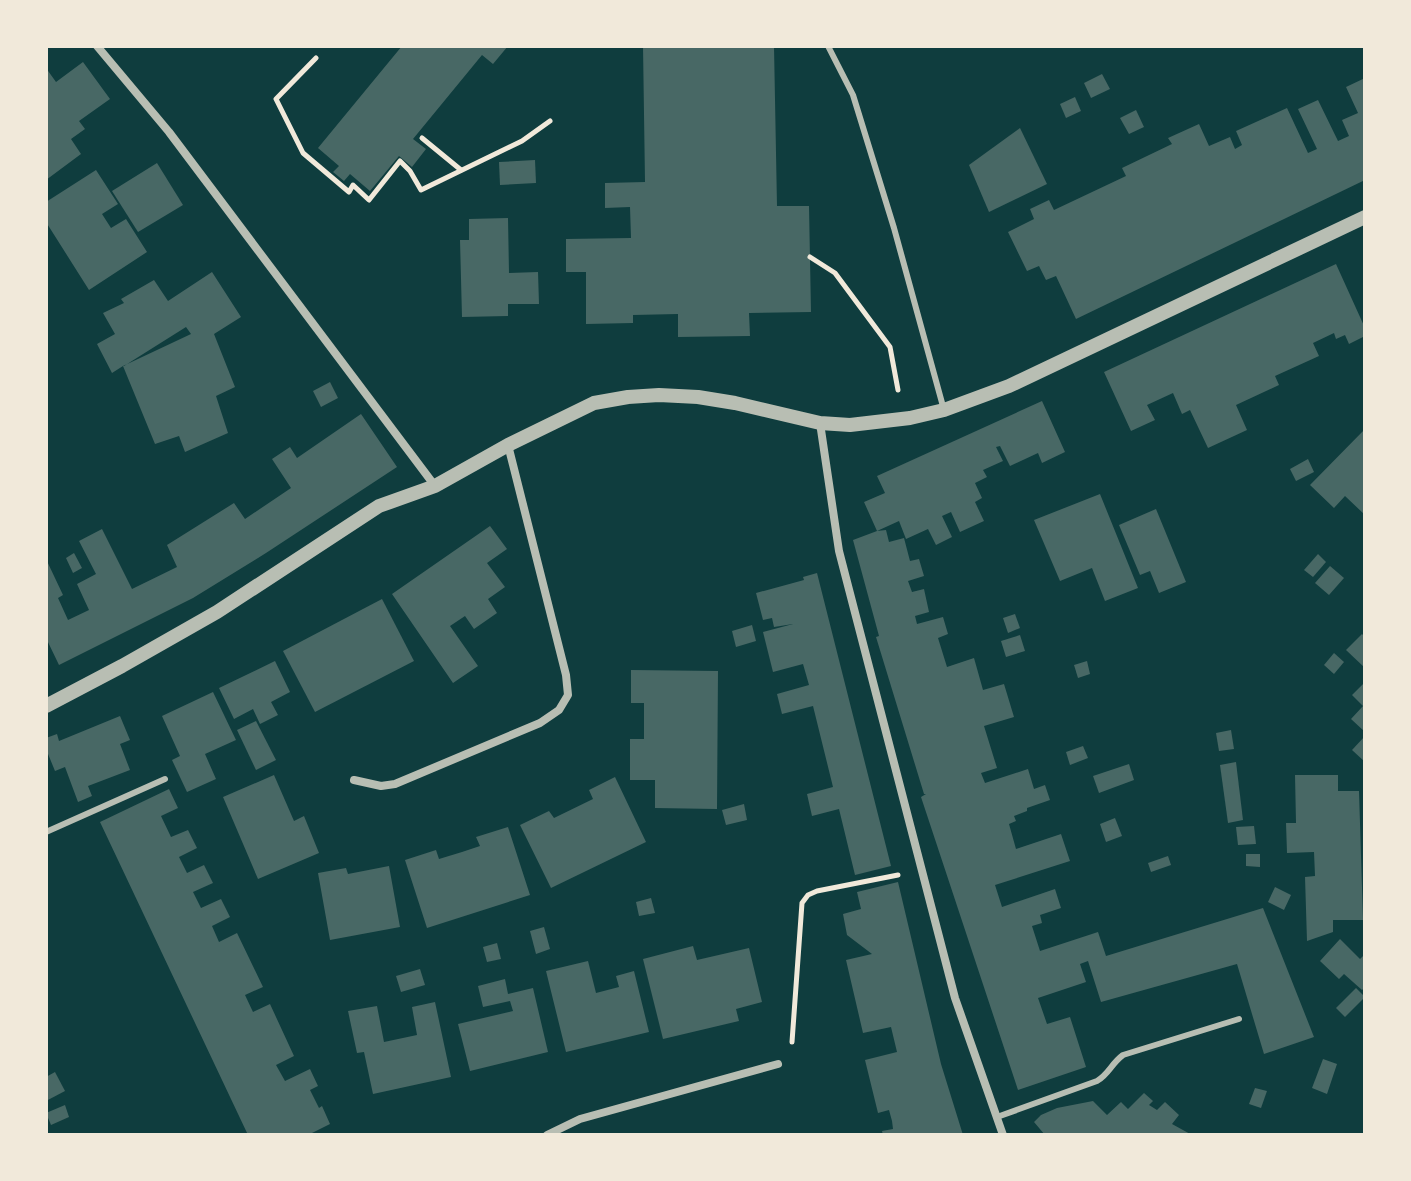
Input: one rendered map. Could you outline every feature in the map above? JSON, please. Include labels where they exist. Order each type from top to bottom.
[{"type":"street","points":[[97,46],[169,132],[435,486]]},
{"type":"street","points":[[46,706],[217,612],[379,506],[435,486],[508,445],[594,403],[659,395],[698,397],[820,423],[850,425],[910,418],[944,410],[1009,386],[1365,217]]},
{"type":"street","points":[[820,423],[839,551],[955,998],[1003,1135]]},
{"type":"street","points":[[354,780],[381,786],[409,779],[540,723],[559,710],[568,695],[557,635],[508,445]]},
{"type":"street","points":[[547,1135],[580,1119],[778,1064]]},
{"type":"lane","points":[[828,46],[853,95],[894,228],[944,410]]},
{"type":"lane","points":[[46,832],[165,779]]},
{"type":"lane","points":[[997,1117],[1097,1081],[1123,1055],[1239,1019]]},
{"type":"path","points":[[316,58],[276,99],[303,153],[349,192],[353,185],[369,200],[400,161],[421,190],[522,141],[550,121]]},
{"type":"path","points":[[422,138],[461,170]]},
{"type":"path","points":[[810,257],[835,273],[890,347],[898,390]]},
{"type":"path","points":[[778,1064],[786,1058],[794,1034],[802,903],[808,895],[923,871]]},
{"type":"building","points":[[402,46],[508,46],[493,64],[482,55],[413,139],[426,149],[412,167],[399,156],[370,191],[350,174],[344,181],[333,172],[339,166],[318,148]]},
{"type":"building","points":[[643,46],[774,46],[777,206],[809,206],[811,312],[749,313],[750,336],[678,337],[678,314],[633,315],[633,323],[586,324],[586,272],[566,272],[566,239],[631,238],[630,207],[605,208],[605,183],[645,182]]},
{"type":"building","points":[[83,62],[110,99],[79,121],[85,129],[71,139],[81,154],[46,180],[46,68],[56,82]]},
{"type":"building","points":[[1102,74],[1110,89],[1091,98],[1084,83]]},
{"type":"building","points":[[1365,78],[1365,180],[1076,319],[1056,276],[1046,280],[1039,266],[1027,271],[1008,232],[1034,219],[1030,209],[1049,200],[1054,210],[1126,176],[1122,168],[1172,144],[1168,138],[1199,124],[1209,146],[1230,137],[1235,149],[1242,145],[1236,131],[1287,108],[1308,153],[1317,149],[1298,109],[1318,100],[1338,141],[1349,136],[1342,120],[1358,113],[1346,87]]},
{"type":"building","points":[[1075,97],[1081,111],[1066,118],[1060,104]]},
{"type":"building","points":[[1136,110],[1144,127],[1129,134],[1120,118]]},
{"type":"building","points":[[1020,128],[1047,184],[989,212],[969,165]]},
{"type":"building","points":[[535,160],[536,183],[500,185],[499,162]]},
{"type":"building","points":[[157,163],[183,205],[138,232],[112,191]]},
{"type":"building","points":[[96,170],[118,204],[102,214],[111,228],[126,219],[147,252],[89,290],[46,222],[46,202]]},
{"type":"building","points":[[508,218],[509,273],[538,272],[539,304],[508,304],[508,316],[462,317],[460,240],[469,240],[469,219]]},
{"type":"building","points":[[1336,264],[1365,328],[1365,336],[1349,344],[1345,335],[1336,339],[1334,333],[1313,343],[1319,356],[1275,376],[1279,385],[1236,405],[1247,430],[1208,448],[1190,410],[1182,414],[1173,393],[1147,405],[1155,420],[1131,431],[1104,372]]},
{"type":"building","points":[[212,272],[241,317],[214,334],[235,387],[216,396],[228,433],[185,452],[179,436],[155,444],[123,366],[112,373],[97,344],[115,334],[103,313],[124,303],[121,299],[154,280],[168,301]],"holes":[[[186,327],[191,334],[127,364]]]},
{"type":"building","points":[[330,382],[338,398],[321,407],[313,391]]},
{"type":"building","points":[[1042,401],[1065,452],[1042,463],[1038,453],[1010,466],[1000,446],[996,447],[1003,461],[983,470],[987,477],[975,483],[982,498],[975,502],[984,521],[960,532],[951,512],[942,516],[952,537],[936,545],[928,529],[906,539],[899,521],[877,531],[864,502],[885,493],[877,476]]},
{"type":"building","points":[[361,414],[397,467],[193,598],[59,665],[46,638],[46,559],[63,595],[58,598],[68,620],[89,610],[77,584],[96,574],[79,541],[102,529],[132,589],[177,567],[167,545],[234,503],[245,519],[291,488],[272,459],[290,447],[297,458]]},
{"type":"building","points":[[1365,429],[1365,515],[1345,496],[1334,508],[1310,485]]},
{"type":"building","points":[[1308,459],[1314,472],[1296,481],[1290,469]]},
{"type":"building","points":[[1100,494],[1138,588],[1105,601],[1092,568],[1060,581],[1034,520]]},
{"type":"building","points":[[1156,509],[1186,582],[1159,593],[1150,571],[1140,575],[1119,525]]},
{"type":"building","points":[[490,526],[507,549],[487,563],[505,587],[488,599],[497,613],[474,629],[465,616],[450,626],[478,666],[453,683],[392,594]]},
{"type":"building","points":[[886,530],[889,542],[904,538],[910,561],[919,559],[924,576],[908,581],[912,592],[924,589],[929,612],[915,616],[917,624],[943,617],[948,634],[938,638],[947,667],[974,658],[983,690],[1004,684],[1014,717],[984,726],[997,768],[981,773],[985,783],[1028,769],[1034,789],[1045,785],[1050,800],[1027,808],[1027,811],[1014,816],[1016,821],[1009,824],[1016,849],[1061,834],[1070,861],[995,885],[1002,907],[1055,889],[1061,908],[1040,915],[1042,923],[1032,926],[1040,951],[1098,932],[1106,956],[1263,908],[1314,1037],[1264,1054],[1237,964],[1101,1002],[1088,961],[1080,964],[1086,982],[1038,998],[1047,1024],[1070,1017],[1086,1067],[1018,1090],[921,797],[926,794],[876,637],[879,636],[853,540]]},
{"type":"building","points":[[74,553],[82,568],[73,573],[66,558]]},
{"type":"building","points":[[1318,554],[1326,562],[1313,577],[1304,570]]},
{"type":"building","points":[[1330,566],[1344,578],[1329,595],[1315,583]]},
{"type":"building","points":[[817,573],[891,866],[855,875],[839,809],[812,816],[807,794],[833,787],[813,706],[782,714],[777,694],[809,685],[803,664],[773,672],[763,632],[793,624],[774,627],[772,618],[763,620],[756,593],[804,580],[803,577]]},
{"type":"building","points":[[382,599],[414,661],[315,712],[283,651]]},
{"type":"building","points":[[1015,614],[1020,628],[1008,633],[1003,618]]},
{"type":"building","points":[[752,625],[756,641],[736,647],[732,631]]},
{"type":"building","points":[[1362,634],[1365,637],[1365,668],[1346,650]]},
{"type":"building","points":[[1020,635],[1025,651],[1006,657],[1001,641]]},
{"type":"building","points":[[1334,653],[1344,662],[1334,674],[1324,665]]},
{"type":"building","points":[[275,661],[290,692],[271,702],[278,715],[260,724],[253,709],[234,719],[219,688]]},
{"type":"building","points":[[1087,661],[1090,674],[1078,678],[1074,665]]},
{"type":"building","points":[[631,670],[718,671],[717,809],[655,808],[655,780],[630,780],[630,739],[644,739],[644,703],[631,703]]},
{"type":"building","points":[[1365,682],[1365,732],[1351,719],[1363,706],[1352,695]]},
{"type":"building","points":[[213,692],[236,740],[205,754],[216,779],[187,792],[172,760],[180,756],[162,716]]},
{"type":"building","points":[[120,716],[130,740],[120,744],[130,770],[88,786],[92,796],[78,802],[65,767],[55,771],[46,749],[46,738],[57,734],[59,741]]},
{"type":"building","points":[[256,721],[276,760],[256,770],[237,730]]},
{"type":"building","points":[[1231,730],[1234,749],[1219,751],[1216,733]]},
{"type":"building","points":[[1365,736],[1365,762],[1352,750]]},
{"type":"building","points":[[1083,746],[1088,758],[1070,765],[1066,752]]},
{"type":"building","points":[[1236,762],[1243,820],[1228,823],[1220,765]]},
{"type":"building","points":[[1129,764],[1134,780],[1099,793],[1093,776]]},
{"type":"building","points":[[274,775],[294,821],[304,816],[319,853],[258,879],[223,797]]},
{"type":"building","points":[[1295,775],[1338,775],[1338,791],[1359,791],[1363,920],[1333,920],[1333,932],[1307,941],[1305,877],[1315,876],[1314,852],[1287,853],[1286,823],[1296,823]]},
{"type":"building","points":[[615,777],[646,842],[551,888],[520,825],[549,811],[554,818],[593,799],[589,790]]},
{"type":"building","points":[[169,789],[178,808],[161,816],[171,837],[188,830],[197,848],[179,857],[187,873],[204,865],[213,883],[193,892],[201,908],[221,899],[230,917],[212,926],[219,942],[237,933],[263,987],[245,995],[253,1012],[270,1004],[294,1056],[276,1065],[285,1081],[310,1069],[318,1086],[310,1090],[330,1124],[313,1135],[248,1135],[100,822]]},
{"type":"building","points":[[744,804],[747,820],[726,825],[722,810]]},
{"type":"building","points":[[1115,818],[1122,836],[1106,842],[1100,824]]},
{"type":"building","points":[[1254,826],[1256,844],[1238,845],[1236,827]]},
{"type":"building","points":[[508,827],[530,895],[427,928],[405,860],[436,850],[439,859],[462,852],[480,846],[476,837]]},
{"type":"building","points":[[1246,854],[1260,854],[1260,867],[1246,866]]},
{"type":"building","points":[[1168,856],[1171,865],[1151,872],[1148,863]]},
{"type":"building","points":[[389,866],[400,927],[330,940],[318,873],[346,868],[348,874]]},
{"type":"building","points":[[898,882],[941,1064],[963,1135],[883,1135],[882,1131],[893,1129],[892,1121],[889,1110],[878,1113],[865,1060],[897,1052],[891,1027],[863,1033],[846,960],[872,954],[847,935],[843,914],[861,909],[857,892]]},
{"type":"building","points":[[1275,887],[1291,895],[1284,910],[1268,902]]},
{"type":"building","points":[[651,898],[655,913],[639,916],[636,902]]},
{"type":"building","points":[[544,927],[550,949],[536,954],[530,931]]},
{"type":"building","points":[[1340,939],[1360,959],[1365,954],[1365,987],[1362,990],[1344,974],[1339,979],[1320,961]]},
{"type":"building","points":[[497,943],[501,959],[487,962],[483,947]]},
{"type":"building","points":[[693,946],[697,960],[749,948],[762,1002],[736,1009],[739,1021],[663,1039],[643,959]]},
{"type":"building","points":[[588,961],[596,993],[619,987],[616,976],[634,971],[649,1032],[566,1052],[546,971]]},
{"type":"building","points":[[420,969],[425,985],[401,992],[396,976]]},
{"type":"building","points":[[505,979],[508,994],[533,988],[548,1052],[470,1071],[458,1024],[513,1011],[510,1001],[483,1007],[478,986]]},
{"type":"building","points":[[1356,988],[1365,997],[1345,1017],[1336,1008]]},
{"type":"building","points":[[435,1002],[451,1077],[373,1094],[364,1052],[357,1053],[348,1011],[377,1006],[384,1042],[417,1035],[412,1007]]},
{"type":"building","points":[[1323,1059],[1337,1064],[1327,1094],[1312,1088]]},
{"type":"building","points":[[55,1072],[65,1091],[46,1101],[46,1077]]},
{"type":"building","points":[[1255,1088],[1267,1091],[1261,1108],[1249,1104]]},
{"type":"building","points":[[1144,1093],[1153,1101],[1149,1105],[1157,1110],[1165,1102],[1179,1115],[1172,1124],[1192,1135],[1045,1135],[1034,1122],[1057,1108],[1093,1101],[1107,1115],[1121,1102],[1128,1109]]},
{"type":"building","points":[[65,1105],[69,1117],[51,1125],[46,1113]]}]
